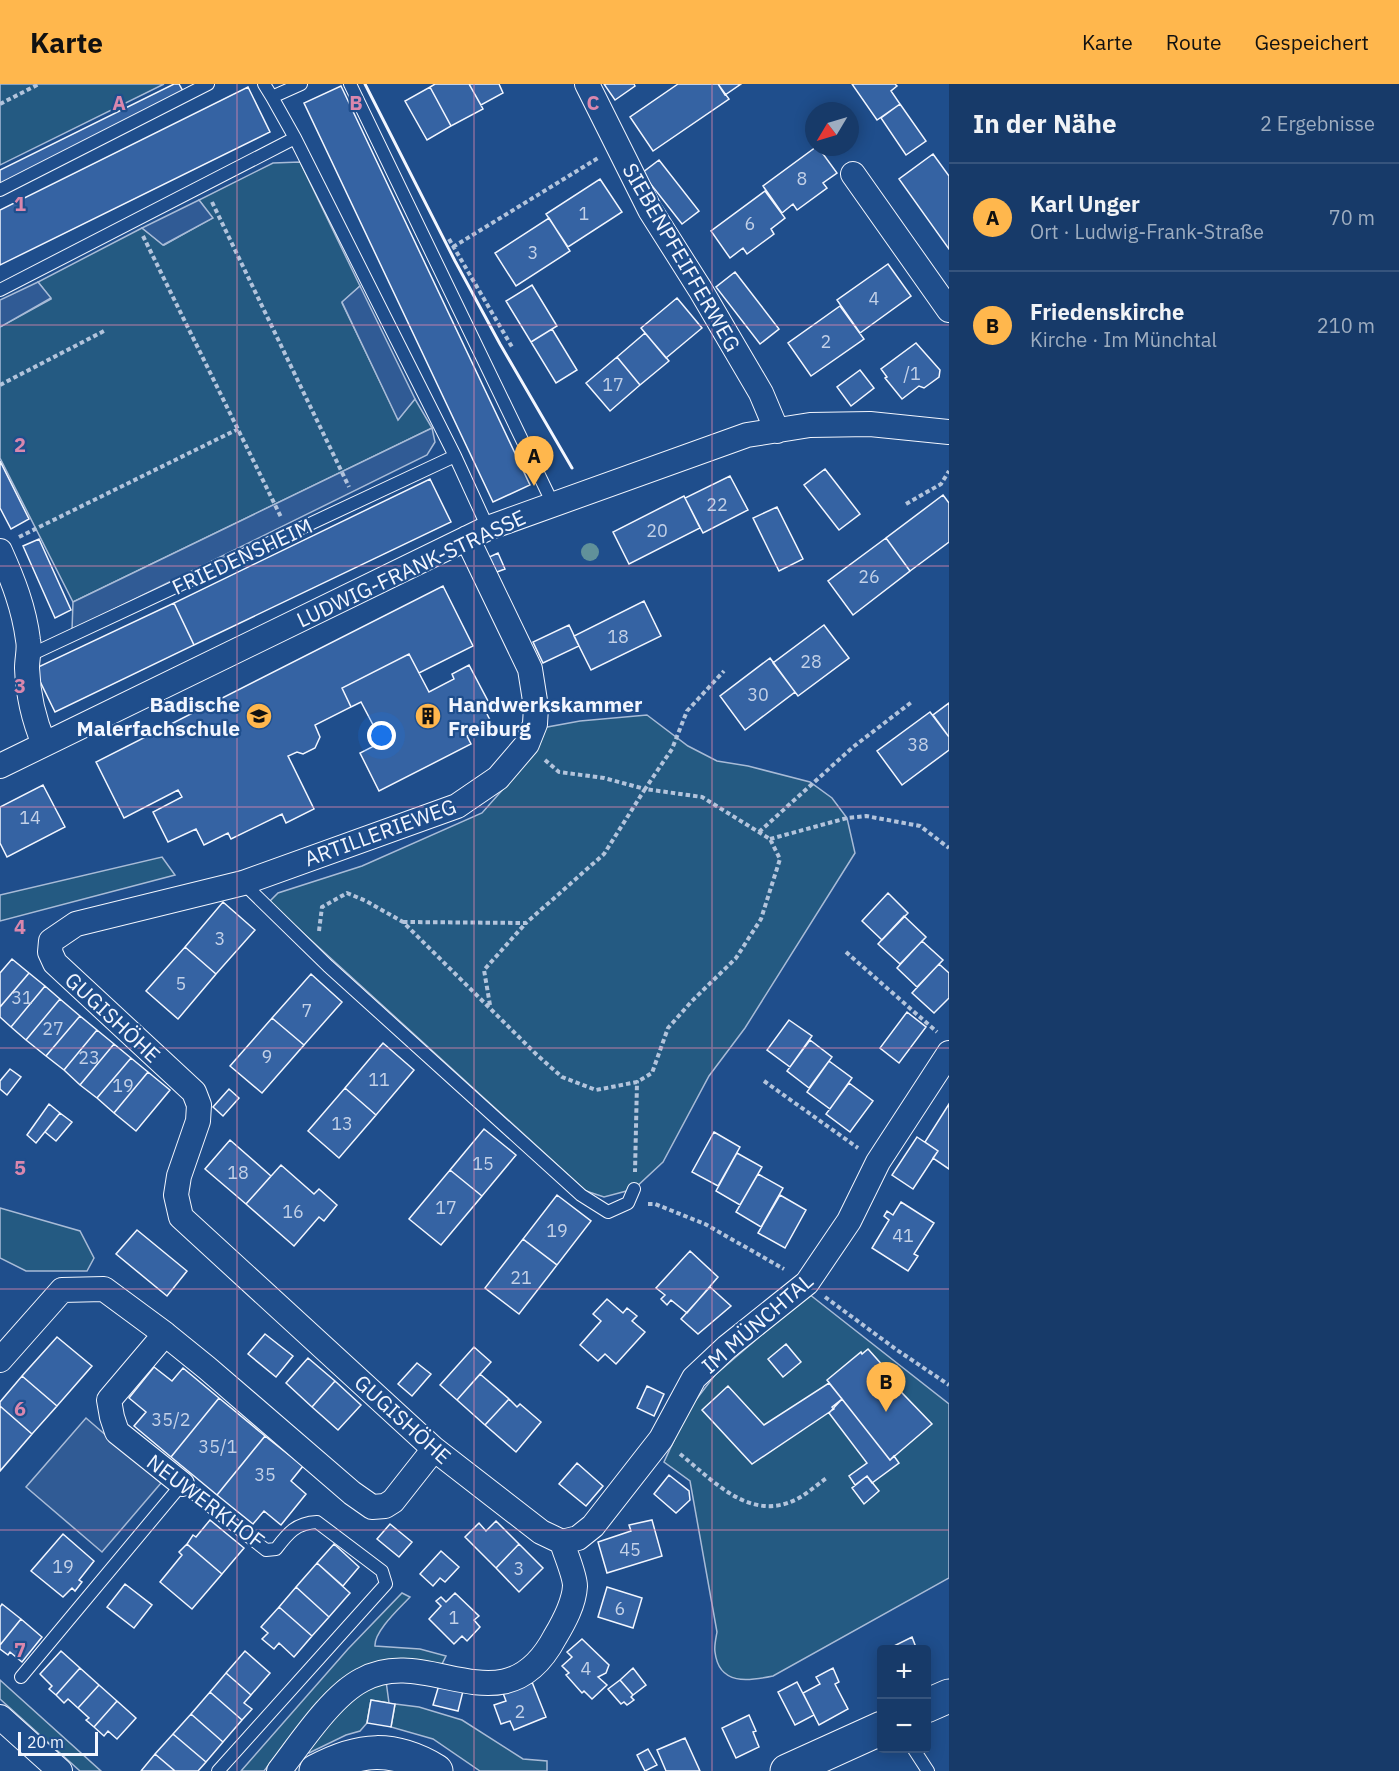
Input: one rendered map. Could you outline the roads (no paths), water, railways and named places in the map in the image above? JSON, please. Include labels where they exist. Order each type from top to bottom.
[{"type":"street","name":"SIEBENPFEIFFERWEG","points":[[587,84],[650,210],[761,393],[777,431]]},
{"type":"street","points":[[853,174],[949,310]]},
{"type":"street","name":"LUDWIG-FRANK-STRASSE","points":[[0,766],[478,533],[747,435],[810,425],[870,424],[949,432]]},
{"type":"street","name":"ARTILLERIEWEG","points":[[51,941],[76,924],[243,883],[457,806],[498,778],[526,744],[536,724],[536,707],[530,669],[478,533]]},
{"type":"street","points":[[5,546],[18,590],[29,641],[28,698],[44,744]]},
{"type":"street","name":"GUGISHÖHE","points":[[51,941],[50,952],[55,963],[194,1092],[199,1105],[198,1121],[179,1176],[176,1194],[181,1217],[434,1449],[541,1532],[562,1542]]},
{"type":"street","name":"IM MÜNCHTAL","points":[[562,1542],[578,1538],[592,1526],[661,1439],[694,1378],[727,1347],[807,1283],[849,1221],[878,1162],[945,1043]]},
{"type":"street","points":[[0,1360],[62,1290],[104,1289],[165,1334],[351,1493],[372,1507],[384,1506],[393,1501],[434,1449]]},
{"type":"street","name":"NEUWERKHOF","points":[[165,1334],[109,1400],[117,1432],[182,1484]]},
{"type":"street","points":[[279,1771],[334,1702],[361,1680],[386,1671],[415,1672],[496,1684],[513,1680],[531,1669],[545,1656],[568,1611],[573,1594],[575,1585],[562,1542]]},
{"type":"street","points":[[931,1704],[949,1695]]},
{"type":"street","points":[[0,1717],[60,1771]]},
{"type":"street","points":[[787,1771],[877,1730]]},
{"type":"street","points":[[316,1771],[348,1756],[370,1752],[390,1752],[424,1764],[436,1771]]},
{"type":"lane","points":[[0,189],[208,84]]},
{"type":"lane","points":[[264,84],[295,138],[455,456],[478,533]]},
{"type":"lane","points":[[272,97],[301,84]]},
{"type":"lane","points":[[350,84],[554,504]]},
{"type":"lane","points":[[0,290],[295,138]]},
{"type":"lane","name":"FRIEDENSHEIM","points":[[28,656],[455,456]]},
{"type":"lane","points":[[243,883],[328,966],[581,1195],[608,1212],[628,1203],[634,1189]]},
{"type":"lane","points":[[21,1677],[182,1484]]},
{"type":"lane","name":"NEUWERKHOF","points":[[182,1484],[266,1550],[276,1549],[291,1530],[305,1523],[317,1522],[382,1571],[386,1584],[218,1771]]},
{"type":"lane","points":[[916,1753],[928,1771]]},
{"type":"place","name":"Karl Unger","points":[[534,486]]},
{"type":"place","name":"Badische Malerfachschule","points":[[259,716]]},
{"type":"place","name":"Handwerkskammer Freiburg","points":[[428,716]]},
{"type":"place","name":"Friedenskirche","points":[[886,1412]]}]
